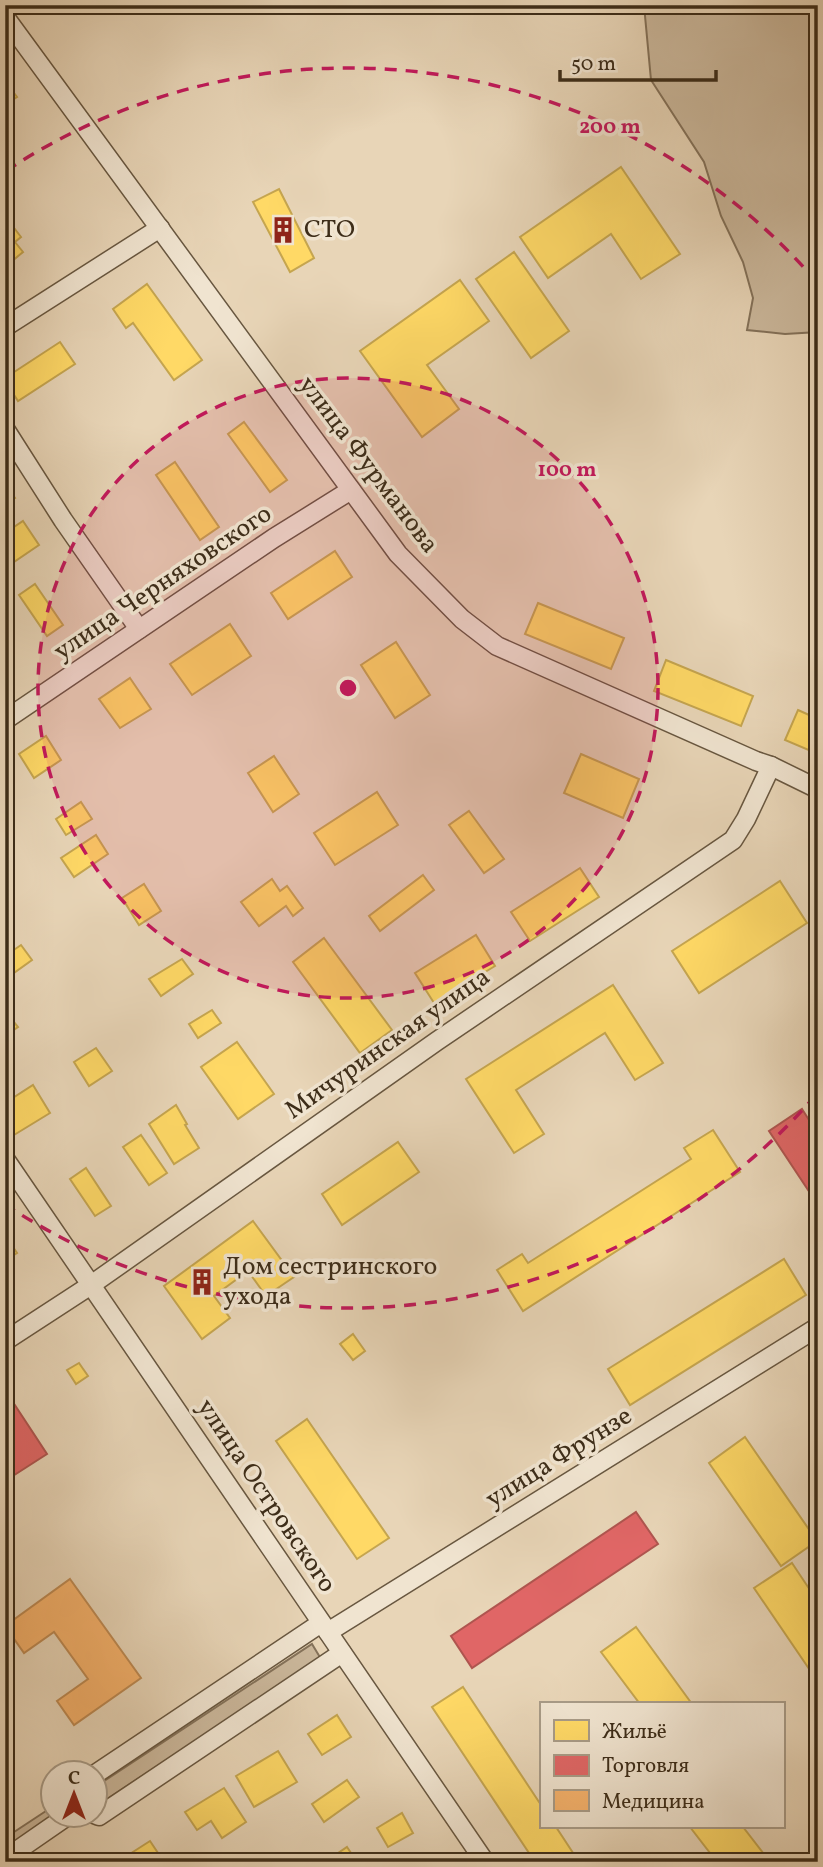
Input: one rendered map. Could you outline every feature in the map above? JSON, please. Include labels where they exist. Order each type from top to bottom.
[{"type":"street","name":"улица Фурманова","points":[[5,17],[398,554],[463,619],[497,646],[818,789]]},
{"type":"street","points":[[5,327],[160,229]]},
{"type":"street","points":[[5,429],[63,520],[139,629]]},
{"type":"street","name":"улица Черняховского","points":[[5,720],[274,538],[351,490]]},
{"type":"street","name":"Мичуринская улица","points":[[5,1341],[91,1285],[449,1033],[733,840],[771,766]]},
{"type":"street","name":"улица Островского","points":[[5,1159],[485,1862]]},
{"type":"street","name":"улица Фрунзе","points":[[108,1765],[324,1628],[818,1327]]},
{"type":"street","points":[[108,1810],[342,1653]]},
{"type":"street","points":[[5,1859],[52,1828]]},
{"type":"shaded area","points":[[644,5],[818,5],[818,332],[785,334],[747,330],[753,298],[743,262],[721,216],[704,162],[651,80]]},
{"type":"shaded area","points":[[312,1644],[321,1659],[108,1798],[108,1778]]},
{"type":"shaded area","points":[[38,1816],[38,1828],[42,1828],[5,1852],[5,1838]]},
{"type":"building: Жильё","points":[[5,81],[17,97],[5,105]]},
{"type":"building: Жильё","points":[[621,167],[680,254],[641,279],[611,234],[548,278],[520,237]]},
{"type":"building: Жильё","name":"СТО","points":[[279,189],[314,258],[290,272],[253,202]]},
{"type":"building: Жильё","points":[[8,220],[21,237],[15,242],[23,252],[5,267],[5,222]]},
{"type":"building: Жильё","points":[[514,252],[569,331],[531,358],[476,279]]},
{"type":"building: Жильё","points":[[460,280],[489,321],[427,365],[459,409],[422,437],[360,351]]},
{"type":"building: Жильё","points":[[147,284],[202,360],[174,380],[133,323],[126,328],[113,309]]},
{"type":"building: Жильё","points":[[60,342],[75,364],[18,401],[5,378]]},
{"type":"building: Жильё","points":[[244,422],[287,480],[270,492],[228,434]]},
{"type":"building: Жильё","points":[[175,462],[219,527],[200,540],[156,475]]},
{"type":"building: Жильё","points":[[5,483],[15,498],[5,505]]},
{"type":"building: Жильё","points":[[23,521],[39,545],[5,568],[5,533]]},
{"type":"building: Жильё","points":[[335,551],[352,577],[288,619],[271,593]]},
{"type":"building: Жильё","points":[[35,584],[63,625],[47,636],[19,595]]},
{"type":"building: Жильё","points":[[538,603],[624,638],[611,669],[525,634]]},
{"type":"building: Жильё","points":[[230,624],[251,656],[192,695],[170,664]]},
{"type":"building: Жильё","points":[[396,642],[430,695],[395,718],[361,665]]},
{"type":"building: Жильё","points":[[666,660],[753,696],[741,726],[654,691]]},
{"type":"building: Жильё","points":[[130,678],[151,709],[120,728],[99,699]]},
{"type":"building: Жильё","points":[[798,710],[818,719],[818,754],[785,740]]},
{"type":"building: Жильё","points":[[46,736],[61,760],[34,778],[19,754]]},
{"type":"building: Жильё","points":[[581,754],[639,779],[623,818],[564,793]]},
{"type":"building: Жильё","points":[[274,756],[299,794],[273,812],[248,773]]},
{"type":"building: Жильё","points":[[377,792],[398,825],[335,865],[314,833]]},
{"type":"building: Жильё","points":[[81,802],[92,819],[66,835],[56,819]]},
{"type":"building: Жильё","points":[[469,811],[504,859],[484,873],[449,825]]},
{"type":"building: Жильё","points":[[96,835],[108,854],[74,877],[61,858]]},
{"type":"building: Жильё","points":[[580,868],[599,897],[530,941],[511,912]]},
{"type":"building: Жильё","points":[[423,875],[434,890],[380,931],[369,916]]},
{"type":"building: Жильё","points":[[272,879],[280,891],[287,886],[303,908],[293,916],[286,906],[259,926],[241,902]]},
{"type":"building: Жильё","points":[[780,881],[807,923],[699,993],[672,951]]},
{"type":"building: Жильё","points":[[144,884],[161,911],[139,925],[122,898]]},
{"type":"building: Жильё","points":[[476,935],[495,966],[434,1003],[415,973]]},
{"type":"building: Жильё","points":[[324,938],[392,1030],[360,1053],[293,962]]},
{"type":"building: Жильё","points":[[21,945],[32,960],[11,975],[5,967],[5,956]]},
{"type":"building: Жильё","points":[[182,959],[193,974],[161,996],[149,979]]},
{"type":"building: Жильё","points":[[613,985],[663,1063],[635,1080],[605,1033],[516,1090],[544,1134],[514,1153],[466,1079]]},
{"type":"building: Жильё","points":[[212,1010],[221,1023],[198,1038],[189,1024]]},
{"type":"building: Жильё","points":[[5,1011],[18,1027],[5,1036]]},
{"type":"building: Жильё","points":[[237,1042],[274,1094],[238,1119],[201,1067]]},
{"type":"building: Жильё","points":[[96,1048],[112,1071],[89,1086],[74,1062]]},
{"type":"building: Жильё","points":[[33,1085],[50,1113],[14,1135],[5,1121],[5,1103]]},
{"type":"building: Жильё","points":[[176,1105],[199,1148],[174,1164],[149,1124]]},
{"type":"building: Жильё","points":[[713,1130],[740,1172],[523,1311],[497,1270],[522,1254],[528,1263],[691,1159],[684,1148]]},
{"type":"building: Жильё","points":[[141,1135],[167,1173],[149,1185],[123,1147]]},
{"type":"building: Жильё","points":[[398,1142],[419,1172],[342,1225],[322,1194]]},
{"type":"building: Жильё","points":[[86,1168],[111,1206],[95,1216],[70,1179]]},
{"type":"building: Жильё","name":"Дом сестринского ухода","points":[[253,1221],[294,1277],[266,1296],[248,1271],[214,1296],[230,1318],[202,1339],[164,1286]]},
{"type":"building: Жильё","points":[[5,1235],[17,1253],[5,1261]]},
{"type":"building: Жильё","points":[[784,1259],[806,1295],[630,1405],[608,1369]]},
{"type":"building: Жильё","points":[[353,1334],[365,1351],[353,1360],[340,1344]]},
{"type":"building: Жильё","points":[[79,1363],[88,1376],[76,1384],[67,1370]]},
{"type":"building: Жильё","points":[[307,1419],[389,1538],[357,1559],[276,1441]]},
{"type":"building: Жильё","points":[[745,1437],[817,1541],[781,1566],[709,1463]]},
{"type":"building: Жильё","points":[[577,1439],[581,1448],[572,1453],[567,1445]]},
{"type":"building: Жильё","points":[[792,1563],[818,1602],[818,1682],[754,1588]]},
{"type":"building: Жильё","points":[[636,1627],[691,1702],[638,1702],[601,1652]]},
{"type":"building: Жильё","points":[[463,1687],[540,1803],[540,1828],[557,1828],[579,1862],[535,1862],[432,1707]]},
{"type":"building: Жильё","points":[[337,1715],[351,1737],[322,1755],[308,1734]]},
{"type":"building: Жильё","points":[[278,1751],[297,1782],[254,1807],[236,1776]]},
{"type":"building: Жильё","points":[[347,1780],[359,1797],[324,1822],[312,1804]]},
{"type":"building: Жильё","points":[[224,1788],[246,1822],[222,1838],[211,1821],[197,1830],[185,1812]]},
{"type":"building: Жильё","points":[[402,1813],[413,1833],[388,1847],[377,1828]]},
{"type":"building: Жильё","points":[[691,1828],[744,1828],[767,1858],[762,1862],[717,1862]]},
{"type":"building: Жильё","points":[[150,1841],[164,1862],[124,1862],[122,1859]]},
{"type":"building: Жильё","points":[[347,1847],[357,1862],[325,1862]]},
{"type":"building: Торговля","points":[[802,1109],[818,1134],[818,1205],[769,1131]]},
{"type":"building: Торговля","points":[[5,1390],[47,1454],[5,1481]]},
{"type":"building: Торговля","points":[[636,1512],[658,1544],[472,1668],[451,1636]]},
{"type":"building: Медицина","points":[[70,1579],[141,1678],[74,1725],[57,1701],[88,1679],[54,1632],[24,1653],[5,1626]]},
{"type":"place","name":"СТО","points":[[283,230]]},
{"type":"place","name":"Дом сестринского ухода","points":[[202,1282]]}]
